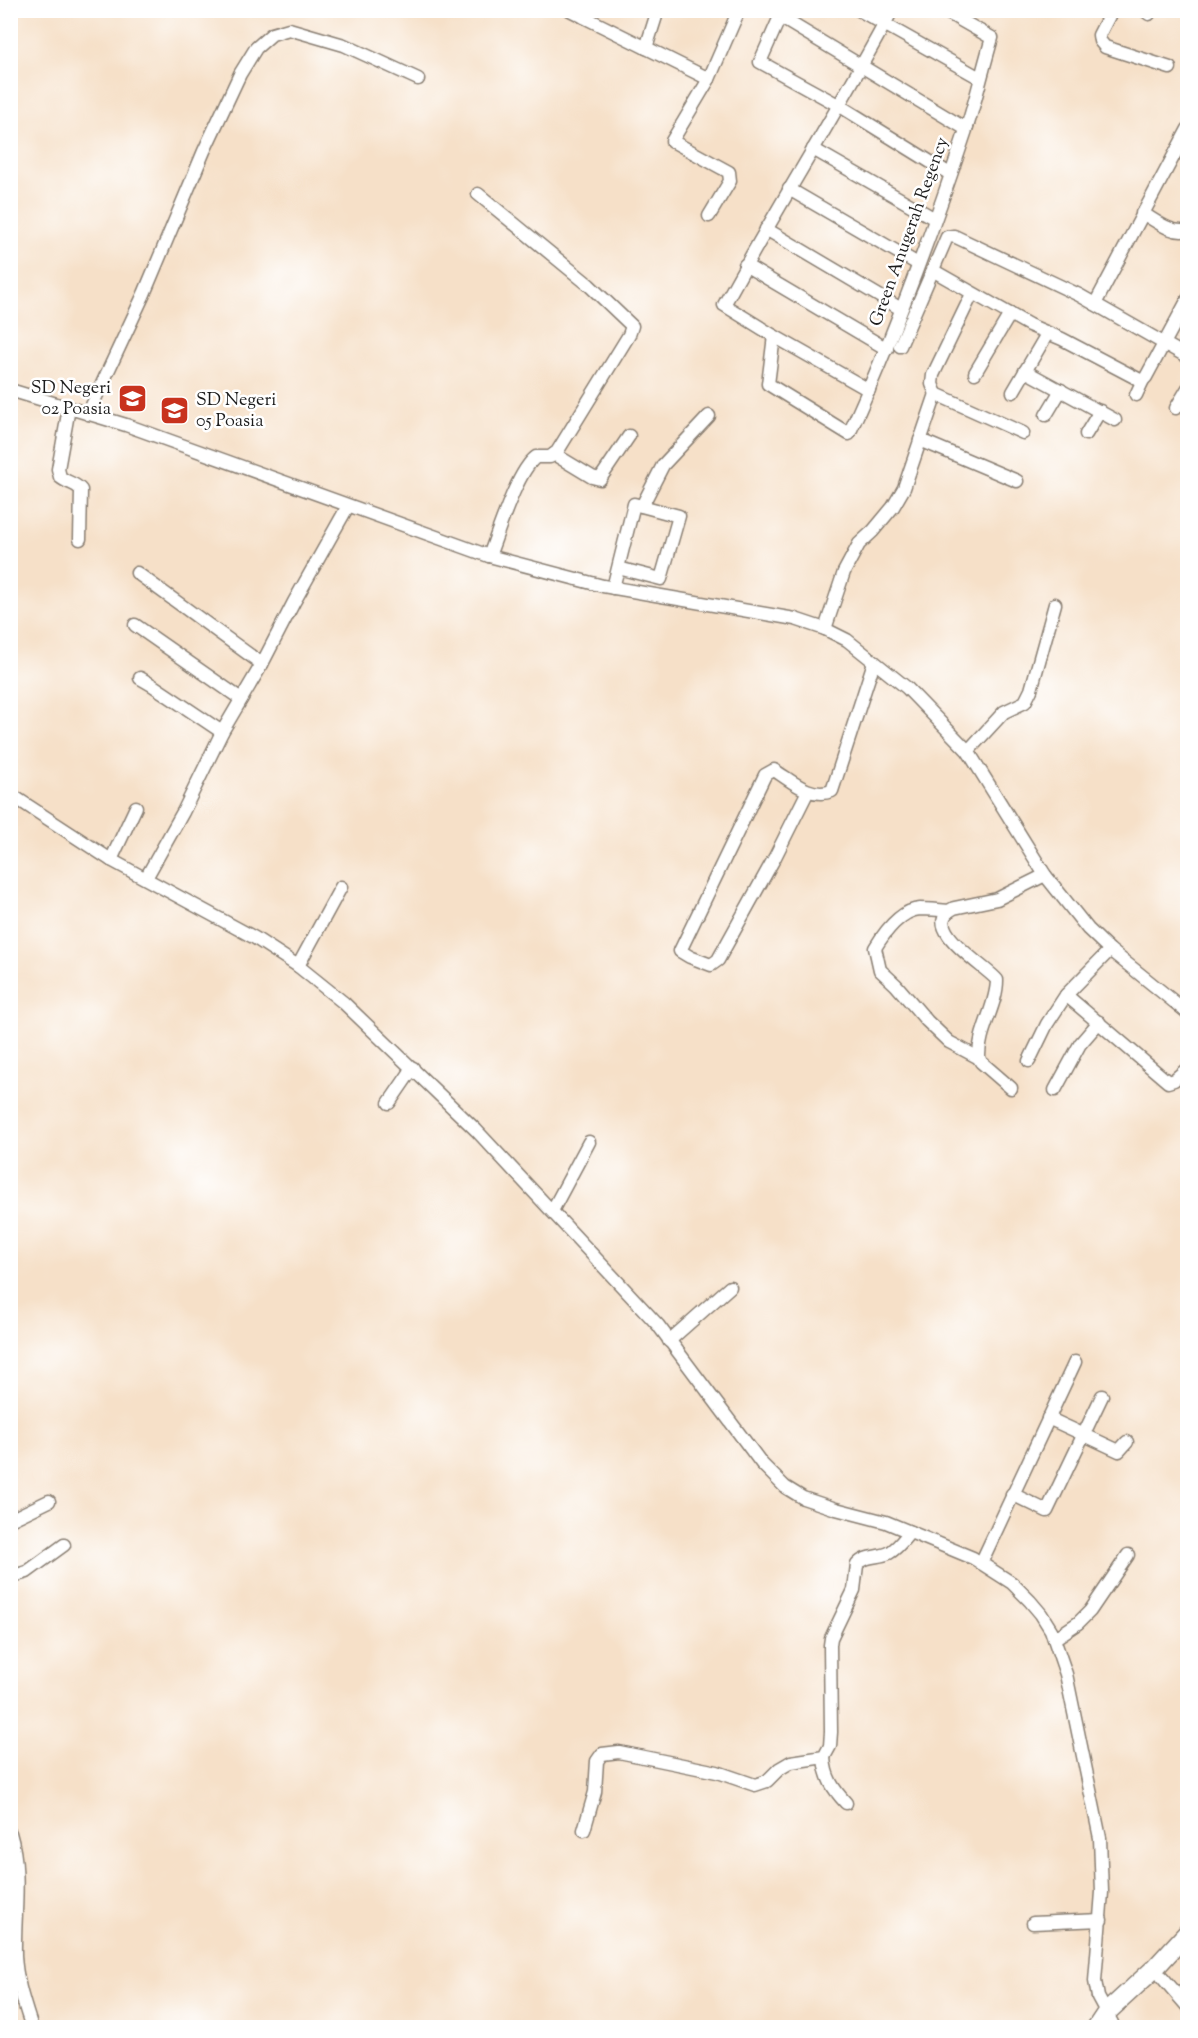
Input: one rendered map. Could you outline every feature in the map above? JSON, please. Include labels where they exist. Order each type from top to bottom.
[{"type":"highway","points":[[1105,2023],[1188,1932]]},
{"type":"highway","points":[[1105,2023],[1162,1977],[1188,1948]]},
{"type":"street","points":[[570,10],[585,14],[709,79]]},
{"type":"street","points":[[646,48],[658,10]]},
{"type":"street","points":[[709,216],[730,181],[729,172],[672,141],[709,79],[739,10]]},
{"type":"street","points":[[859,10],[980,78]]},
{"type":"street","points":[[869,390],[724,305],[789,189],[840,106],[892,10]]},
{"type":"street","name":"Green Anugerah Regency","points":[[774,336],[768,384],[849,434],[887,349],[935,219],[966,129],[992,38],[943,10]]},
{"type":"street","points":[[1112,10],[1099,35],[1102,44],[1170,68]]},
{"type":"street","points":[[950,174],[840,106],[760,62],[782,14],[966,129]]},
{"type":"street","points":[[88,414],[144,294],[204,152],[240,74],[256,48],[272,34],[289,29],[344,45],[418,79]]},
{"type":"street","points":[[1095,304],[1188,129]]},
{"type":"street","points":[[813,150],[935,219]]},
{"type":"street","points":[[789,189],[918,264]]},
{"type":"street","points":[[478,194],[589,285],[632,326],[600,384],[557,452],[536,457],[527,467],[489,556]]},
{"type":"street","points":[[1142,213],[1170,229],[1180,232],[1188,230]]},
{"type":"street","points":[[766,229],[901,309]]},
{"type":"street","points":[[900,346],[948,237],[954,236],[1095,304],[1188,357]]},
{"type":"street","points":[[745,266],[887,349]]},
{"type":"street","points":[[934,271],[1047,334],[1062,339],[1136,379],[1143,380]]},
{"type":"street","points":[[825,629],[844,572],[859,544],[873,531],[904,488],[936,394],[932,384],[933,375],[972,294]]},
{"type":"street","points":[[1136,396],[1188,299]]},
{"type":"street","points":[[975,374],[1010,314]]},
{"type":"street","points":[[1013,392],[1047,334]]},
{"type":"street","points":[[1025,371],[1115,420]]},
{"type":"street","points":[[1176,408],[1188,388]]},
{"type":"street","points":[[10,390],[126,425],[489,556],[613,588],[795,619],[825,629],[847,640],[908,688],[968,751],[1045,875],[1088,929],[1110,950],[1188,1013]]},
{"type":"street","points":[[1046,415],[1061,390]]},
{"type":"street","points":[[936,394],[1023,433]]},
{"type":"street","points":[[69,408],[58,469],[60,477],[78,486],[81,490],[80,539]]},
{"type":"street","points":[[1086,434],[1100,411]]},
{"type":"street","points":[[642,506],[663,465],[709,417]]},
{"type":"street","points":[[554,454],[592,477],[600,478],[629,436]]},
{"type":"street","points":[[920,440],[1017,481]]},
{"type":"street","points":[[613,588],[618,568],[634,504],[678,516],[661,579],[618,568]]},
{"type":"street","points":[[147,878],[183,812],[222,732],[262,664],[348,506]]},
{"type":"street","points":[[137,573],[262,664]]},
{"type":"street","points":[[968,751],[1004,712],[1025,702],[1031,690],[1055,604]]},
{"type":"street","points":[[135,624],[241,699]]},
{"type":"street","points":[[808,791],[775,857],[718,960],[711,964],[680,951],[765,775],[774,770],[808,791],[823,794],[832,791],[874,662]]},
{"type":"street","points":[[140,678],[222,732]]},
{"type":"street","points":[[10,794],[111,860],[255,938],[298,966],[344,1003],[476,1130],[658,1325],[762,1464],[785,1487],[804,1498],[886,1522],[981,1563],[1012,1583],[1030,1601],[1041,1614],[1054,1639],[1066,1674],[1100,1838],[1101,1920],[1095,1981],[1105,2023]]},
{"type":"street","points":[[111,860],[136,807]]},
{"type":"street","points":[[1011,1088],[979,1058],[949,1042],[927,1021],[880,970],[875,948],[883,934],[894,922],[918,909],[949,910],[967,904],[997,899],[1045,875]]},
{"type":"street","points":[[298,966],[341,887]]},
{"type":"street","points":[[949,910],[944,920],[945,931],[959,948],[997,980],[979,1058]]},
{"type":"street","points":[[1029,1061],[1047,1024],[1066,995],[1110,950]]},
{"type":"street","points":[[1066,995],[1168,1082],[1174,1080],[1188,1068]]},
{"type":"street","points":[[1055,1090],[1080,1044],[1098,1022]]},
{"type":"street","points":[[389,1103],[413,1068]]},
{"type":"street","points":[[552,1211],[589,1142]]},
{"type":"street","points":[[669,1341],[730,1287]]},
{"type":"street","points":[[981,1563],[1075,1362]]},
{"type":"street","points":[[1012,1494],[1047,1511],[1102,1396]]},
{"type":"street","points":[[1048,1418],[1119,1451],[1127,1442]]},
{"type":"street","points":[[10,1520],[49,1501]]},
{"type":"street","points":[[846,1803],[826,1775],[824,1757],[830,1746],[831,1732],[830,1645],[854,1590],[857,1564],[865,1558],[887,1554],[896,1548],[910,1532]]},
{"type":"street","points":[[10,1577],[27,1572],[64,1545]]},
{"type":"street","points":[[1054,1639],[1078,1623],[1090,1611],[1128,1555]]},
{"type":"street","points":[[584,1830],[595,1792],[597,1761],[602,1754],[619,1752],[717,1772],[755,1785],[767,1781],[779,1769],[791,1762],[824,1757]]},
{"type":"street","points":[[10,1833],[17,1860],[15,1958],[23,2001],[33,2028]]},
{"type":"street","points":[[1033,1923],[1101,1920]]},
{"type":"street","points":[[1162,1977],[1188,2007]]},
{"type":"place","name":"SD Negeri 02 Poasia","points":[[132,399]]},
{"type":"place","name":"SD Negeri 05 Poasia","points":[[175,411]]}]
